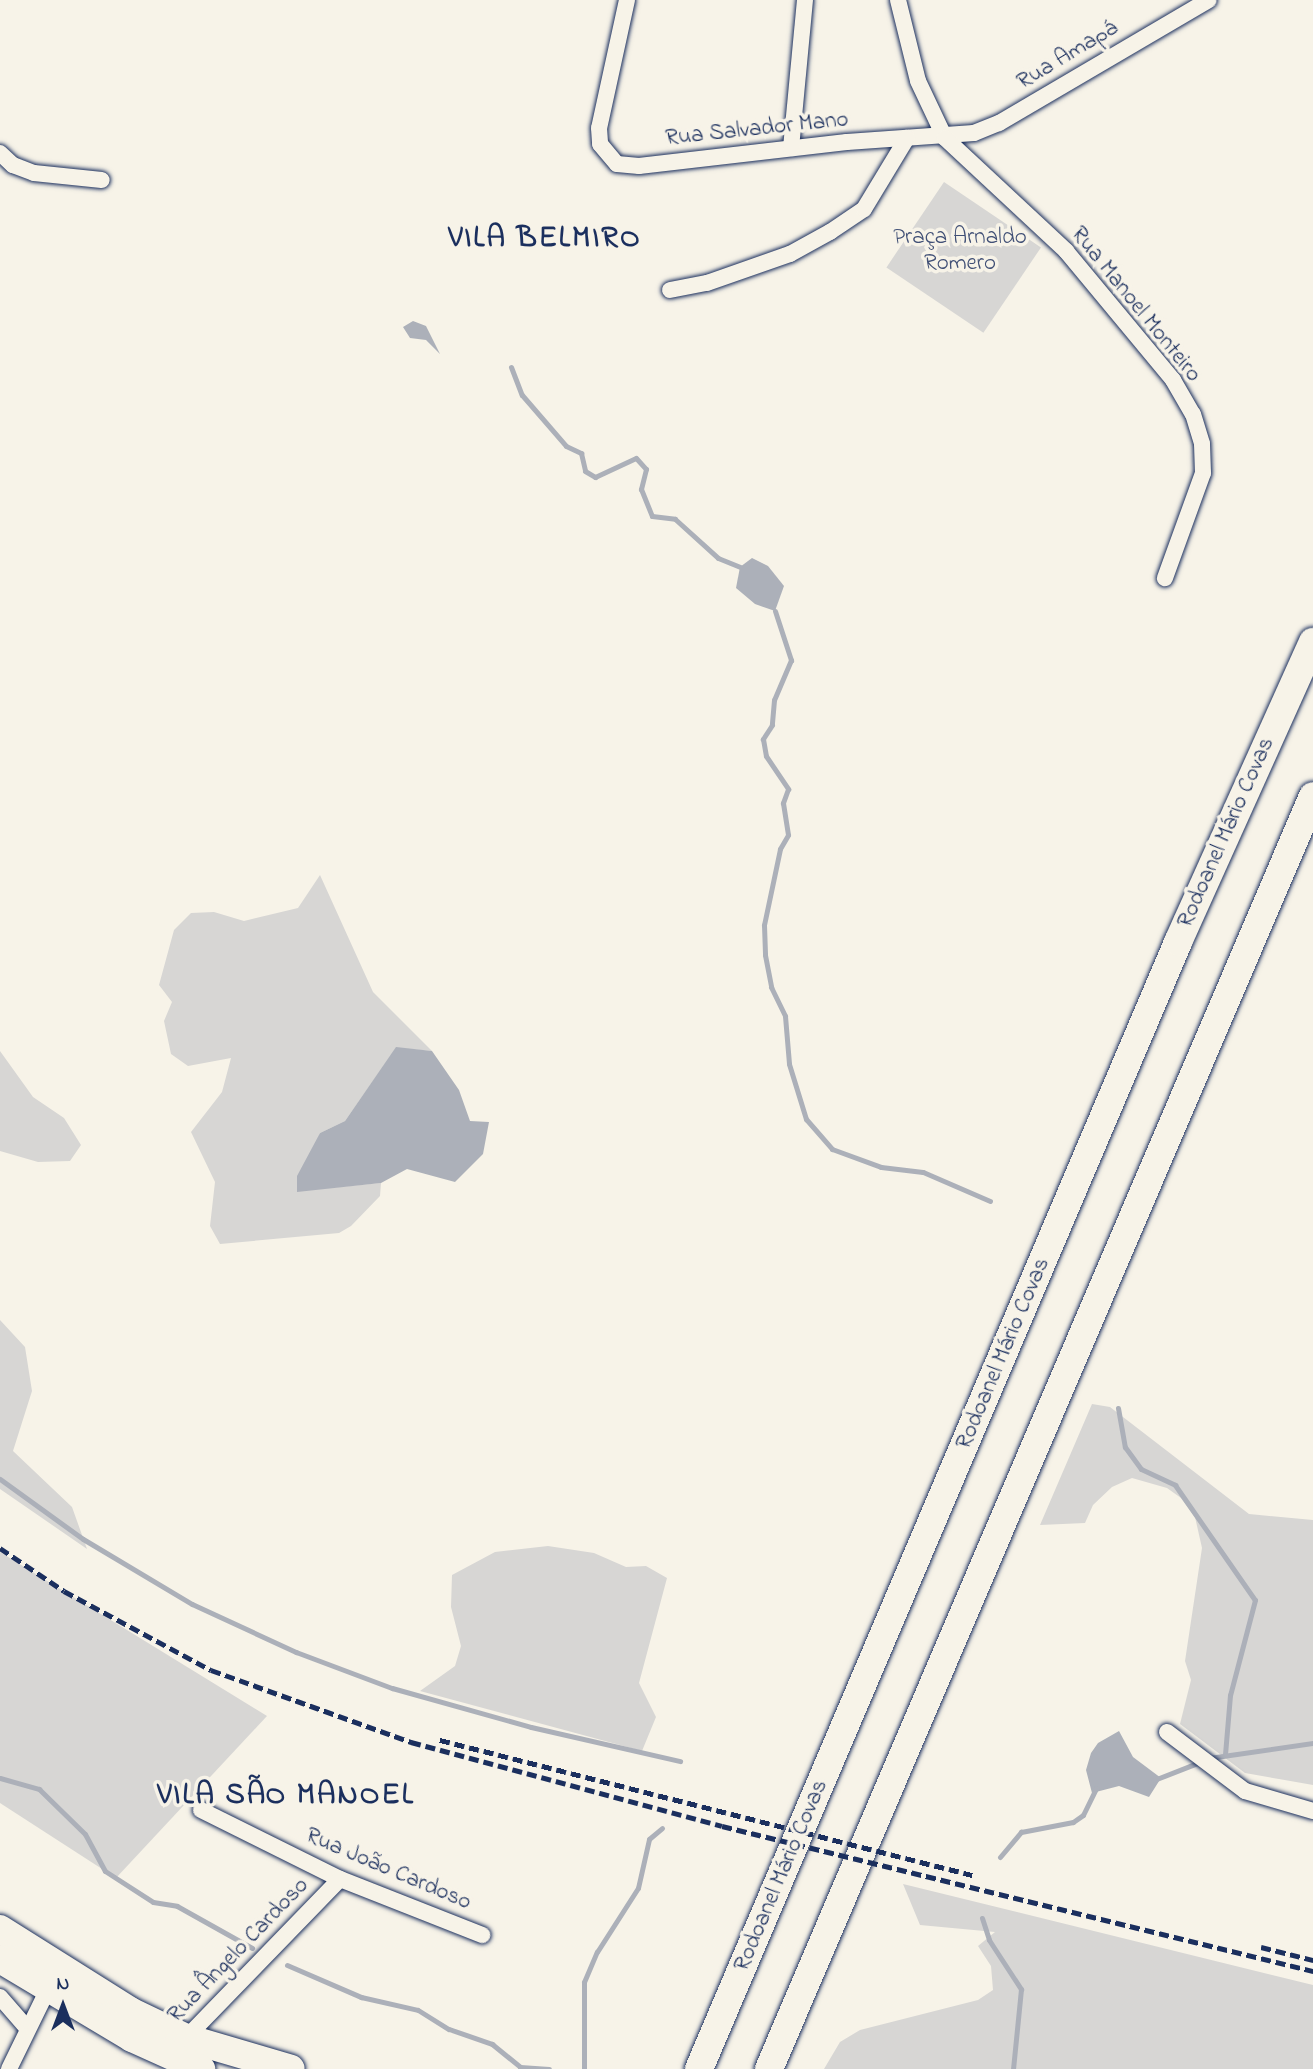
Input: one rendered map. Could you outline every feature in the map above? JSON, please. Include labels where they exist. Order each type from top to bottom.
[{"type":"highway","name":"Rodoanel Mário Covas","points":[[699,2069],[1178,942],[1313,642]]},
{"type":"highway","points":[[769,2069],[1313,796]]},
{"type":"highway","points":[[0,1929],[54,1979]]},
{"type":"highway","points":[[0,1959],[54,1979],[178,2047],[201,2069]]},
{"type":"highway","points":[[178,2047],[291,2069]]},
{"type":"street","name":"Rua Salvador Mano","points":[[627,0],[599,128],[600,144],[607,156],[617,163],[639,166],[791,148],[907,138],[945,138]]},
{"type":"street","points":[[791,148],[805,0]]},
{"type":"street","points":[[898,0],[918,80],[945,138]]},
{"type":"street","name":"Rua Amapá","points":[[945,138],[999,123],[1209,0]]},
{"type":"street","points":[[670,290],[707,283],[790,254],[830,232],[864,209],[907,138]]},
{"type":"street","name":"Rua Manoel Monteiro","points":[[945,138],[1066,251],[1173,380],[1193,414],[1202,444],[1203,473],[1165,578]]},
{"type":"street","points":[[0,153],[34,173],[102,180]]},
{"type":"street","points":[[1167,1732],[1245,1791],[1313,1811]]},
{"type":"street","name":"Rua João Cardoso","points":[[201,1810],[341,1878],[482,1935]]},
{"type":"street","name":"Rua Ângelo Cardoso","points":[[178,2047],[341,1878]]},
{"type":"street","points":[[9,2069],[27,2028],[54,1979]]},
{"type":"street","points":[[0,1997],[27,2028]]},
{"type":"green space","name":"Praça Arnaldo Romero","points":[[944,182],[1041,247],[983,333],[886,267]]},
{"type":"green space","points":[[320,875],[373,992],[432,1051],[396,1048],[345,1121],[320,1133],[297,1191],[381,1183],[380,1196],[351,1226],[339,1233],[220,1244],[210,1226],[215,1182],[191,1132],[222,1092],[231,1058],[188,1066],[171,1054],[164,1021],[172,1002],[159,985],[174,930],[191,913],[214,912],[244,921],[298,908]]},
{"type":"green space","points":[[0,1051],[33,1097],[64,1118],[81,1145],[70,1161],[38,1162],[0,1151]]},
{"type":"green space","points":[[0,1320],[25,1347],[32,1391],[13,1451],[72,1507],[87,1549],[0,1489]]},
{"type":"green space","points":[[1092,1404],[1110,1407],[1249,1514],[1313,1520],[1313,1785],[1245,1773],[1180,1724],[1191,1680],[1185,1661],[1202,1548],[1195,1517],[1181,1498],[1167,1488],[1132,1478],[1112,1487],[1093,1505],[1085,1523],[1040,1525]]},
{"type":"green space","points":[[548,1546],[594,1553],[626,1567],[646,1566],[667,1578],[639,1683],[656,1717],[642,1751],[420,1691],[455,1666],[461,1646],[451,1607],[452,1575],[495,1552]]},
{"type":"green space","points":[[0,1552],[267,1716],[116,1878],[0,1803]]},
{"type":"green space","points":[[903,1884],[1313,1985],[1313,2069],[824,2069],[840,2042],[860,2030],[978,2000],[993,1990],[991,1966],[978,1946],[995,1932],[920,1925]]},
{"type":"shaded area","points":[[413,321],[426,326],[440,354],[426,340],[410,338],[403,327]]},
{"type":"shaded area","points":[[752,558],[768,566],[784,586],[775,611],[755,604],[736,588],[740,567]]},
{"type":"shaded area","points":[[396,1047],[432,1051],[459,1090],[470,1121],[489,1122],[483,1154],[455,1182],[407,1169],[381,1183],[297,1192],[297,1176],[320,1133],[345,1121]]},
{"type":"shaded area","points":[[1119,1731],[1133,1757],[1161,1778],[1149,1797],[1119,1786],[1092,1793],[1086,1770],[1091,1753],[1098,1743]]},
{"type":"waterway","points":[[511,367],[522,395],[566,446],[581,453],[585,471],[595,477],[636,458],[646,469],[641,489],[652,516],[675,519],[718,558],[740,567]]},
{"type":"waterway","points":[[775,611],[791,660],[774,700],[772,725],[763,739],[766,756],[788,789],[783,803],[788,835],[780,849],[764,925],[765,955],[771,987],[785,1016],[789,1064],[806,1119],[832,1149],[881,1167],[923,1172],[990,1201]]},
{"type":"waterway","points":[[1118,1408],[1125,1447],[1141,1469],[1175,1485],[1255,1600],[1230,1695],[1225,1755]]},
{"type":"waterway","points":[[0,1479],[83,1539],[192,1604],[296,1652],[392,1688],[531,1727],[680,1761]]},
{"type":"waterway","points":[[1209,1758],[1313,1743]]},
{"type":"waterway","points":[[1154,1780],[1200,1762]]},
{"type":"waterway","points":[[0,1778],[39,1789],[85,1834],[105,1871],[153,1902],[177,1906],[252,1948]]},
{"type":"waterway","points":[[1000,1857],[1021,1832],[1073,1822],[1083,1815],[1096,1788]]},
{"type":"waterway","points":[[584,2069],[584,1982],[597,1952],[638,1888],[649,1839],[662,1828]]},
{"type":"waterway","points":[[982,1918],[989,1940],[1021,1989],[1013,2069]]},
{"type":"waterway","points":[[287,1965],[361,1997],[418,2010],[449,2029],[492,2044],[520,2067],[549,2069]]},
{"type":"railway","points":[[0,1548],[64,1591],[211,1670],[411,1742],[722,1826],[1313,1971]]},
{"type":"railway","points":[[440,1740],[972,1875]]},
{"type":"railway","points":[[1261,1947],[1313,1960]]},
{"type":"district","name":"VILA BELMIRO","points":[[545,239]]},
{"type":"district","name":"VILA SÃO MANOEL","points":[[286,1796]]}]
